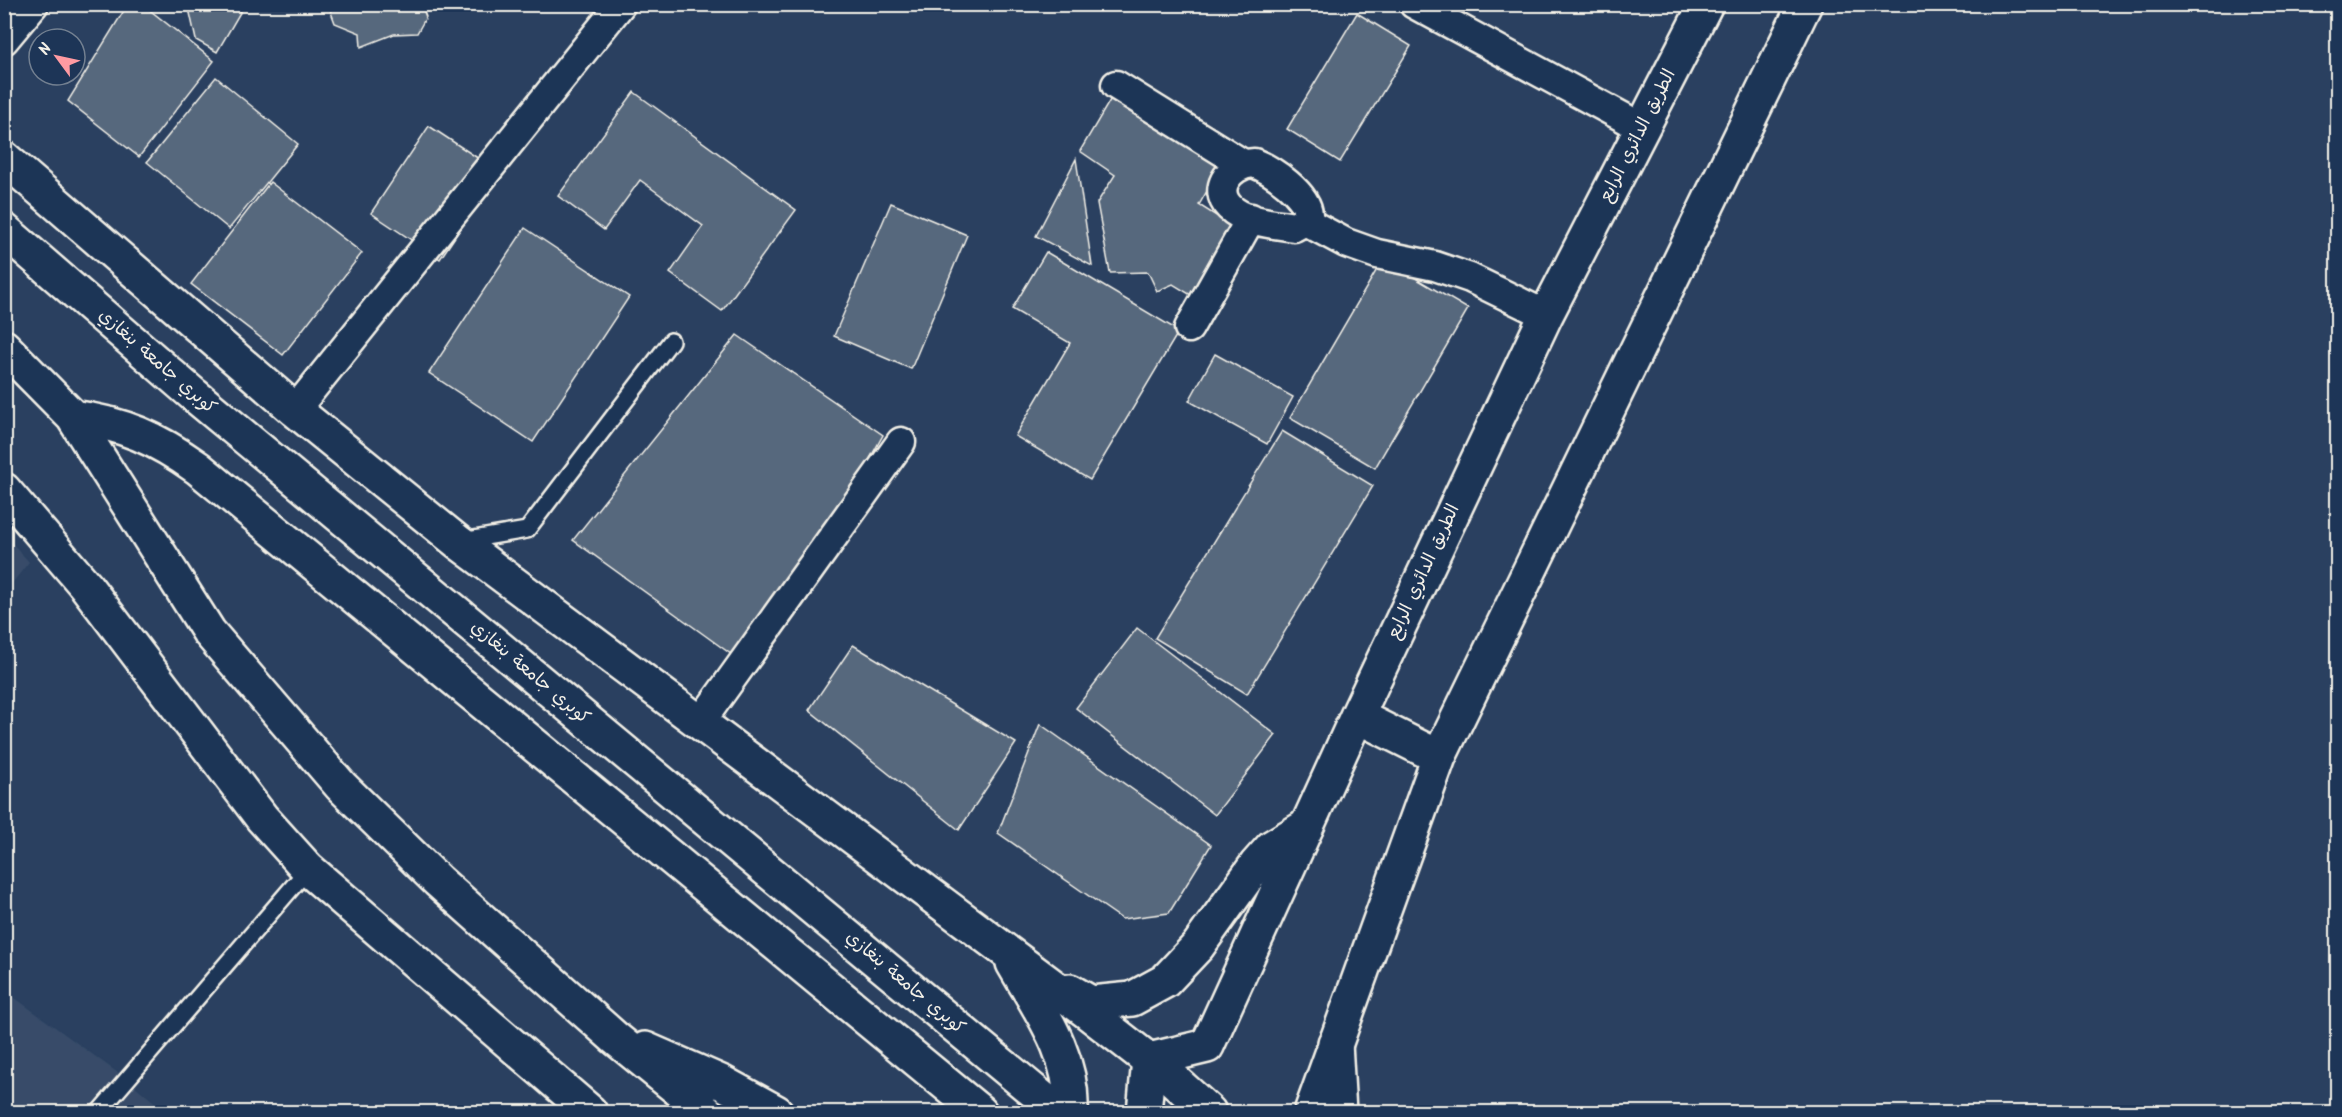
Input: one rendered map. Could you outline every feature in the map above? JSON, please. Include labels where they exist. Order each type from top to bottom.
[{"type":"main road","name":"الطريق الدائري الرابع","points":[[1149,1060],[1207,1046],[1357,716],[1546,315],[1706,4]]},
{"type":"main road","points":[[1311,1113],[1439,757],[1805,4]]},
{"type":"main road","points":[[4,158],[294,410],[458,542],[1149,1060],[1209,1113]]},
{"type":"main road","name":"كوبري جامعة بنغازي","points":[[4,230],[194,395],[1059,1113]]},
{"type":"main road","points":[[4,347],[73,417],[209,632],[305,746],[392,838],[615,1038],[706,1113]]},
{"type":"main road","points":[[73,417],[105,422],[137,432],[168,447],[198,468],[980,1113]]},
{"type":"main road","points":[[4,490],[86,586],[262,818],[308,869],[590,1113]]},
{"type":"main road","points":[[1357,716],[1439,757]]},
{"type":"main road","points":[[1006,953],[1091,1004],[1132,999],[1165,981],[1198,946],[1256,865],[1272,847],[1290,834],[1308,826]]},
{"type":"main road","points":[[1006,953],[1058,1042],[1072,1097],[1071,1113]]},
{"type":"main road","points":[[615,1038],[712,1078],[776,1113]]},
{"type":"main road","points":[[1335,1043],[1339,1113]]},
{"type":"main road","points":[[1144,1113],[1149,1060]]},
{"type":"street","points":[[4,40],[34,4]]},
{"type":"street","points":[[294,410],[621,4]]},
{"type":"street","points":[[1414,4],[1643,128]]},
{"type":"street","points":[[1116,85],[1243,164],[1264,167],[1304,200],[1308,214],[1305,221],[1294,227],[1234,212],[1223,196],[1226,176],[1233,168],[1243,164]]},
{"type":"street","points":[[1189,328],[1251,218]]},
{"type":"street","points":[[1305,221],[1346,243],[1377,254],[1435,266],[1470,278],[1546,315]]},
{"type":"street","points":[[699,724],[901,442]]},
{"type":"lane","points":[[458,542],[526,530],[671,341]]},
{"type":"lane","points":[[99,1113],[308,869]]},
{"type":"shaded area","points":[[5,535],[29,562],[5,592]]},
{"type":"shaded area","points":[[4,990],[129,1081],[166,1112],[5,1112]]},
{"type":"building","points":[[128,4],[142,4],[214,61],[139,157],[68,101],[77,87],[87,87],[87,70]]},
{"type":"building","points":[[188,4],[245,4],[217,52],[196,40]]},
{"type":"building","points":[[328,4],[421,4],[426,17],[417,33],[394,34],[361,47],[360,33],[335,23]]},
{"type":"building","points":[[1357,13],[1411,46],[1340,162],[1287,129]]},
{"type":"building","points":[[216,77],[298,144],[229,229],[147,162]]},
{"type":"building","points":[[634,92],[796,210],[722,311],[670,273],[703,226],[640,180],[604,230],[558,196]]},
{"type":"building","points":[[1113,95],[1224,161],[1199,205],[1237,229],[1199,300],[1173,284],[1157,291],[1148,272],[1110,273],[1097,203],[1115,175],[1080,151]]},
{"type":"building","points":[[429,126],[499,172],[440,259],[371,213]]},
{"type":"building","points":[[1076,159],[1092,266],[1036,236]]},
{"type":"building","points":[[270,182],[362,253],[283,355],[191,284]]},
{"type":"building","points":[[891,203],[967,235],[911,369],[834,336]]},
{"type":"building","points":[[525,228],[629,297],[533,442],[429,373]]},
{"type":"building","points":[[1046,252],[1179,331],[1090,480],[1015,436],[1070,343],[1012,309]]},
{"type":"building","points":[[1383,259],[1468,309],[1375,468],[1290,418]]},
{"type":"building","points":[[737,335],[883,435],[753,670],[573,540]]},
{"type":"building","points":[[1215,354],[1293,397],[1267,444],[1189,401]]},
{"type":"building","points":[[1282,431],[1373,486],[1247,694],[1155,638]]},
{"type":"building","points":[[1137,628],[1276,735],[1215,815],[1076,708]]},
{"type":"building","points":[[853,645],[1016,743],[959,830],[809,710]]},
{"type":"building","points":[[1040,724],[1211,845],[1169,913],[1122,919],[998,833]]}]
